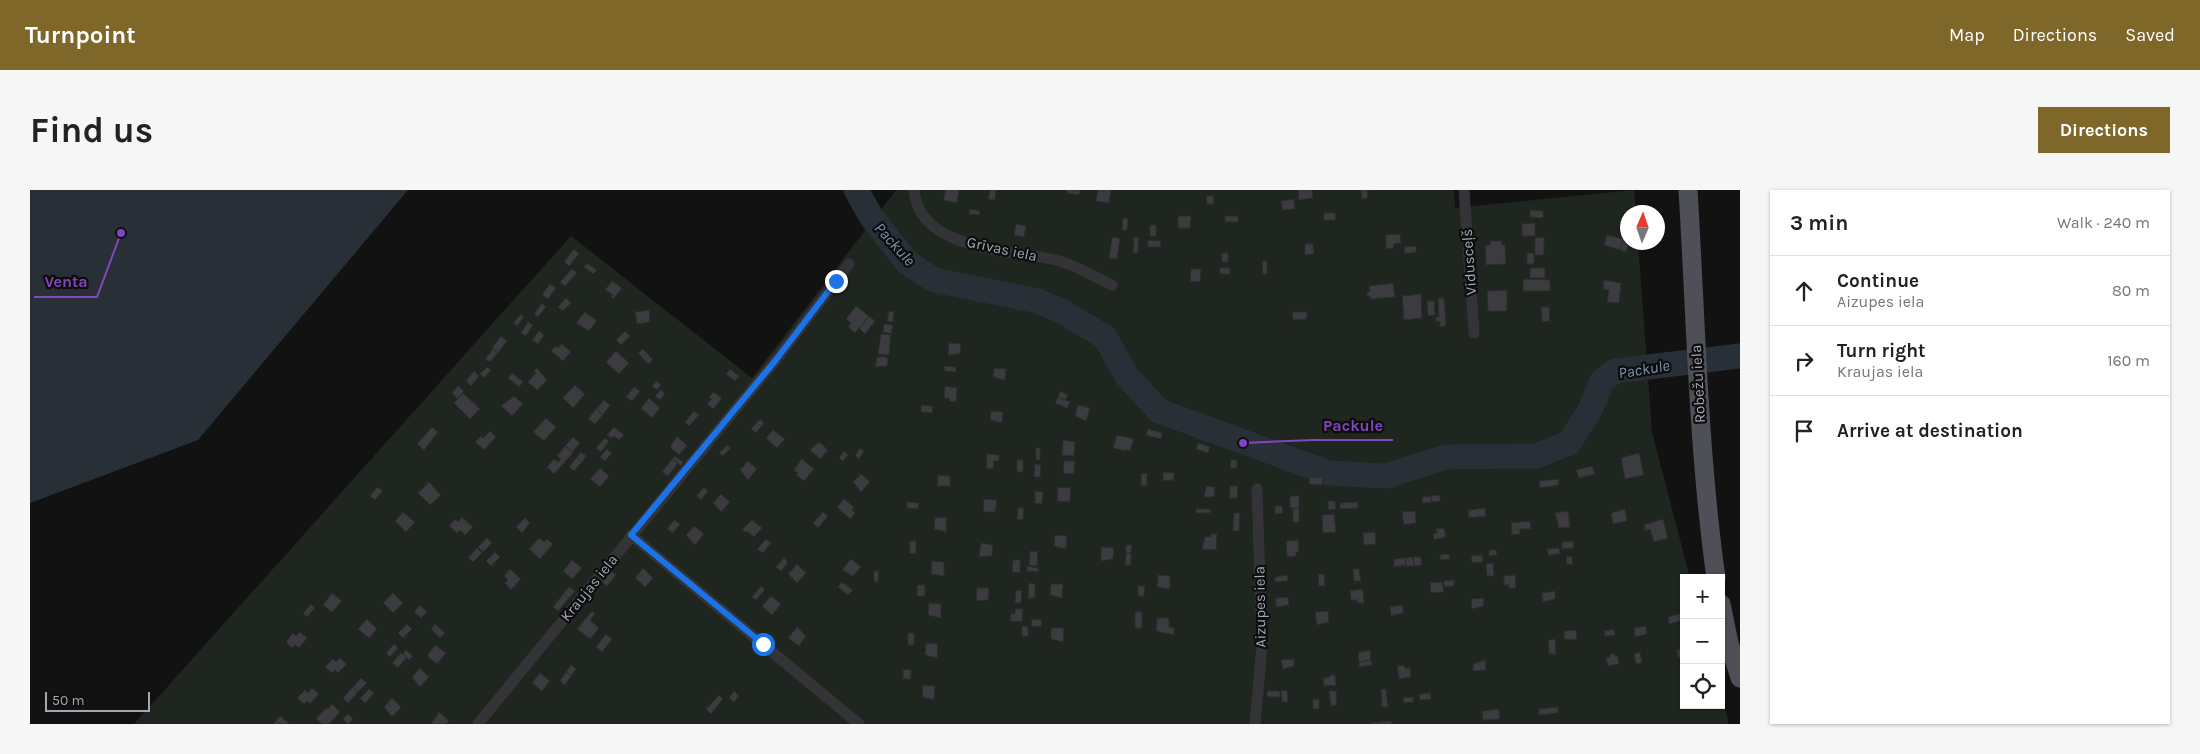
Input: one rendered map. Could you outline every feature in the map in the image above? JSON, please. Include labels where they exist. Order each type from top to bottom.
[{"type":"main road","name":"Robežu iela","points":[[1688,190],[1696,320],[1697,382],[1706,507],[1715,574]]},
{"type":"main road","points":[[1724,619],[1740,678]]},
{"type":"street","name":"Grīvas iela","points":[[914,190],[916,201],[924,218],[945,235],[976,246],[1058,261],[1112,285]]},
{"type":"street","name":"Vidusceļš","points":[[1464,190],[1474,333]]},
{"type":"street","name":"Kraujas iela","points":[[478,724],[775,361],[849,264]]},
{"type":"street","name":"Aizupes iela","points":[[1255,724],[1262,646],[1257,489]]},
{"type":"street","points":[[631,535],[859,724]]},
{"type":"shaded area","points":[[30,190],[408,190],[198,440],[30,503]]},
{"type":"shaded area","points":[[896,190],[1454,190],[1455,208],[1634,190],[1635,205],[1620,205],[1620,250],[1639,250],[1652,432],[1689,574],[1680,574],[1680,709],[1725,709],[1729,724],[134,724],[571,236],[752,378]]},
{"type":"building","points":[[946,190],[959,190],[957,203],[943,200]]},
{"type":"building","points":[[990,190],[996,190],[995,200],[988,199]]},
{"type":"building","points":[[1067,190],[1080,190],[1079,195],[1067,193]]},
{"type":"building","points":[[1098,190],[1111,190],[1109,203],[1096,201]]},
{"type":"building","points":[[1298,190],[1312,190],[1313,198],[1299,200]]},
{"type":"building","points":[[1361,190],[1367,190],[1368,198],[1362,199]]},
{"type":"building","points":[[1206,196],[1213,196],[1214,204],[1207,204]]},
{"type":"building","points":[[1294,199],[1295,209],[1282,210],[1281,201]]},
{"type":"building","points":[[970,209],[980,211],[979,215],[969,214]]},
{"type":"building","points":[[1530,210],[1543,211],[1543,218],[1530,217]]},
{"type":"building","points":[[1324,213],[1335,213],[1336,220],[1324,220]]},
{"type":"building","points":[[1178,216],[1191,216],[1190,228],[1178,228]]},
{"type":"building","points":[[1225,216],[1238,216],[1238,222],[1225,222]]},
{"type":"building","points":[[1123,218],[1128,219],[1127,230],[1122,230]]},
{"type":"building","points":[[1535,223],[1535,236],[1522,236],[1522,224]]},
{"type":"building","points":[[1016,224],[1026,226],[1024,237],[1014,235]]},
{"type":"building","points":[[1150,225],[1156,225],[1156,236],[1150,236]]},
{"type":"building","points":[[1400,234],[1401,243],[1394,244],[1393,249],[1386,248],[1386,235]]},
{"type":"building","points":[[1607,235],[1620,238],[1620,250],[1604,245]]},
{"type":"building","points":[[1112,237],[1120,238],[1117,259],[1109,258]]},
{"type":"building","points":[[1134,237],[1139,237],[1138,253],[1133,253]]},
{"type":"building","points":[[1544,237],[1544,255],[1535,255],[1535,238]]},
{"type":"building","points":[[1148,240],[1161,241],[1160,247],[1148,247]]},
{"type":"building","points":[[1490,241],[1502,241],[1502,245],[1505,244],[1506,264],[1486,265],[1485,245],[1491,245]]},
{"type":"building","points":[[1305,244],[1313,244],[1314,254],[1305,255]]},
{"type":"building","points":[[1416,246],[1416,252],[1405,254],[1404,247]]},
{"type":"building","points":[[574,249],[579,254],[569,266],[564,262]]},
{"type":"building","points":[[1222,253],[1228,253],[1228,262],[1222,262]]},
{"type":"building","points":[[1527,253],[1534,253],[1534,264],[1527,264]]},
{"type":"building","points":[[1262,261],[1267,261],[1267,274],[1263,274]]},
{"type":"building","points":[[587,263],[597,270],[593,274],[584,267]]},
{"type":"building","points":[[1220,268],[1230,268],[1230,274],[1220,274]]},
{"type":"building","points":[[1530,268],[1545,268],[1545,278],[1530,278]]},
{"type":"building","points":[[572,269],[577,273],[565,286],[560,282]]},
{"type":"building","points":[[1191,269],[1201,269],[1200,282],[1190,281]]},
{"type":"building","points":[[1523,279],[1550,280],[1550,291],[1523,291]]},
{"type":"building","points":[[1604,280],[1621,283],[1619,303],[1607,302],[1609,290],[1603,289]]},
{"type":"building","points":[[612,281],[622,288],[613,299],[611,297],[613,295],[605,290]]},
{"type":"building","points":[[1393,283],[1395,297],[1370,299],[1370,296],[1367,296],[1367,292],[1370,292],[1369,286]]},
{"type":"building","points":[[550,284],[556,288],[548,299],[542,295]]},
{"type":"building","points":[[1507,290],[1507,311],[1488,311],[1487,291]]},
{"type":"building","points":[[1421,294],[1422,318],[1404,320],[1402,296]]},
{"type":"building","points":[[566,298],[571,303],[563,311],[558,307]]},
{"type":"building","points":[[1438,298],[1444,298],[1446,326],[1440,327],[1440,321],[1436,322],[1436,317],[1439,317]]},
{"type":"building","points":[[1427,301],[1434,301],[1435,315],[1428,316]]},
{"type":"building","points":[[542,303],[546,307],[538,317],[534,314]]},
{"type":"building","points":[[856,306],[869,316],[855,333],[848,327],[851,323],[846,319]]},
{"type":"building","points":[[1541,307],[1549,307],[1550,321],[1542,322]]},
{"type":"building","points":[[649,310],[650,322],[637,324],[635,312]]},
{"type":"building","points":[[889,311],[894,312],[893,322],[887,321]]},
{"type":"building","points":[[585,312],[597,321],[589,331],[576,323]]},
{"type":"building","points":[[1292,312],[1307,312],[1307,319],[1293,320]]},
{"type":"building","points":[[521,314],[524,317],[517,326],[513,323]]},
{"type":"building","points":[[869,316],[875,321],[865,334],[859,328]]},
{"type":"building","points":[[528,322],[533,325],[526,336],[521,333]]},
{"type":"building","points":[[884,324],[893,325],[891,334],[883,332]]},
{"type":"building","points":[[539,331],[544,335],[538,344],[532,340]]},
{"type":"building","points":[[625,331],[630,336],[621,345],[616,340]]},
{"type":"building","points":[[881,334],[891,335],[889,355],[878,354]]},
{"type":"building","points":[[501,336],[507,341],[498,353],[492,348]]},
{"type":"building","points":[[949,343],[961,344],[960,354],[948,355]]},
{"type":"building","points":[[562,344],[571,352],[563,361],[551,351],[556,346],[558,348]]},
{"type":"building","points":[[493,349],[498,353],[490,362],[485,359]]},
{"type":"building","points":[[643,349],[653,360],[648,364],[638,353]]},
{"type":"building","points":[[616,351],[629,363],[619,374],[606,362]]},
{"type":"building","points":[[877,357],[886,357],[888,359],[887,366],[875,367]]},
{"type":"building","points":[[945,366],[956,367],[956,372],[944,371]]},
{"type":"building","points":[[487,367],[491,370],[484,378],[480,374]]},
{"type":"building","points":[[537,368],[547,380],[537,390],[528,382],[536,373],[534,371]]},
{"type":"building","points":[[994,368],[1006,369],[1005,380],[993,377]]},
{"type":"building","points":[[730,369],[739,376],[735,381],[726,374]]},
{"type":"building","points":[[474,371],[479,376],[471,386],[466,381]]},
{"type":"building","points":[[512,373],[523,382],[519,387],[508,378]]},
{"type":"building","points":[[657,381],[661,385],[657,390],[652,386]]},
{"type":"building","points":[[575,385],[585,394],[573,408],[563,398]]},
{"type":"building","points":[[458,386],[464,391],[458,399],[452,393]]},
{"type":"building","points":[[945,386],[957,388],[956,402],[949,401],[949,398],[944,398]]},
{"type":"building","points":[[634,387],[640,391],[632,401],[626,397]]},
{"type":"building","points":[[661,390],[665,394],[660,400],[655,396]]},
{"type":"building","points":[[1060,391],[1068,395],[1065,400],[1058,397]]},
{"type":"building","points":[[714,392],[722,398],[713,409],[707,404],[712,399],[709,397]]},
{"type":"building","points":[[463,393],[480,409],[470,419],[454,403]]},
{"type":"building","points":[[514,396],[523,404],[512,416],[501,406]]},
{"type":"building","points":[[1058,397],[1070,402],[1067,408],[1055,403]]},
{"type":"building","points":[[649,398],[660,408],[652,418],[641,408]]},
{"type":"building","points":[[604,400],[610,405],[603,415],[596,409]]},
{"type":"building","points":[[921,405],[933,406],[932,413],[921,412]]},
{"type":"building","points":[[1078,405],[1090,408],[1086,421],[1075,416]]},
{"type":"building","points":[[596,409],[603,415],[595,424],[588,419]]},
{"type":"building","points":[[694,411],[699,415],[689,426],[685,422]]},
{"type":"building","points":[[991,411],[1003,412],[1002,423],[990,420]]},
{"type":"building","points":[[546,418],[556,427],[544,441],[533,432]]},
{"type":"building","points":[[760,419],[764,423],[756,433],[751,429]]},
{"type":"building","points":[[432,427],[438,432],[424,450],[417,444]]},
{"type":"building","points":[[614,427],[624,435],[619,440],[614,436],[612,438],[607,435]]},
{"type":"building","points":[[1148,429],[1162,433],[1161,439],[1146,435]]},
{"type":"building","points":[[773,430],[785,439],[777,448],[766,438]]},
{"type":"building","points":[[490,431],[496,437],[484,450],[475,442],[481,436],[483,438]]},
{"type":"building","points":[[1117,435],[1134,439],[1130,451],[1113,448]]},
{"type":"building","points":[[677,436],[687,446],[679,455],[670,447]]},
{"type":"building","points":[[573,437],[580,443],[572,452],[565,446]]},
{"type":"building","points":[[605,438],[609,441],[601,452],[596,448]]},
{"type":"building","points":[[1063,440],[1075,442],[1074,456],[1062,455]]},
{"type":"building","points":[[819,442],[828,450],[820,459],[810,450]]},
{"type":"building","points":[[1198,443],[1210,447],[1208,453],[1196,449]]},
{"type":"building","points":[[727,445],[731,448],[723,456],[719,453]]},
{"type":"building","points":[[565,446],[573,453],[554,474],[547,467],[554,459],[558,462],[561,459],[557,456]]},
{"type":"building","points":[[860,448],[864,451],[859,459],[855,456]]},
{"type":"building","points":[[1036,448],[1040,448],[1040,460],[1036,460]]},
{"type":"building","points":[[607,449],[612,453],[605,461],[600,457]]},
{"type":"building","points":[[844,451],[848,455],[843,461],[839,458]]},
{"type":"building","points":[[581,452],[586,456],[582,462],[577,457]]},
{"type":"building","points":[[1639,453],[1644,475],[1625,479],[1621,458]]},
{"type":"building","points":[[987,454],[999,455],[999,461],[994,461],[993,469],[986,468]]},
{"type":"building","points":[[675,456],[683,462],[681,466],[672,459]]},
{"type":"building","points":[[577,457],[582,462],[574,471],[569,467]]},
{"type":"building","points":[[672,459],[678,463],[668,476],[662,472]]},
{"type":"building","points":[[802,459],[814,469],[804,481],[796,475],[798,473],[794,470]]},
{"type":"building","points":[[1017,460],[1023,460],[1023,472],[1017,472]]},
{"type":"building","points":[[1231,460],[1237,460],[1237,468],[1230,468]]},
{"type":"building","points":[[748,461],[757,469],[748,480],[740,470]]},
{"type":"building","points":[[1064,461],[1075,461],[1074,474],[1063,473]]},
{"type":"building","points":[[1035,464],[1041,465],[1040,477],[1034,477]]},
{"type":"building","points":[[1592,466],[1595,474],[1579,478],[1576,470]]},
{"type":"building","points":[[600,468],[609,476],[600,487],[590,479]]},
{"type":"building","points":[[1163,472],[1174,473],[1174,480],[1163,481]]},
{"type":"building","points":[[1147,473],[1147,486],[1141,486],[1141,474]]},
{"type":"building","points":[[861,474],[870,482],[861,492],[853,482]]},
{"type":"building","points":[[938,475],[950,476],[950,486],[937,486]]},
{"type":"building","points":[[1310,477],[1323,478],[1322,485],[1309,484]]},
{"type":"building","points":[[1558,479],[1559,485],[1540,488],[1539,481]]},
{"type":"building","points":[[429,482],[441,495],[430,505],[418,493]]},
{"type":"building","points":[[1206,486],[1215,487],[1214,497],[1204,497]]},
{"type":"building","points":[[1230,486],[1238,486],[1237,498],[1229,498]]},
{"type":"building","points":[[377,487],[383,491],[375,500],[370,496]]},
{"type":"building","points":[[704,487],[708,491],[701,500],[696,496]]},
{"type":"building","points":[[1058,487],[1071,488],[1070,502],[1057,501]]},
{"type":"building","points":[[1035,491],[1043,492],[1042,504],[1035,503]]},
{"type":"building","points":[[721,494],[730,502],[721,512],[713,503]]},
{"type":"building","points":[[1440,495],[1440,501],[1432,502],[1431,496]]},
{"type":"building","points":[[1290,496],[1299,496],[1299,508],[1290,508]]},
{"type":"building","points":[[1431,496],[1432,502],[1423,503],[1422,497]]},
{"type":"building","points":[[844,499],[854,507],[852,510],[855,513],[850,519],[837,507]]},
{"type":"building","points":[[984,499],[997,500],[995,512],[983,512]]},
{"type":"building","points":[[1328,501],[1335,501],[1336,509],[1328,510]]},
{"type":"building","points":[[907,502],[919,503],[918,509],[907,508]]},
{"type":"building","points":[[1358,502],[1358,508],[1340,509],[1340,503]]},
{"type":"building","points":[[1275,506],[1282,506],[1283,513],[1275,514]]},
{"type":"building","points":[[1018,508],[1024,508],[1023,520],[1017,519]]},
{"type":"building","points":[[1293,508],[1299,508],[1299,522],[1293,522]]},
{"type":"building","points":[[1485,508],[1486,516],[1469,518],[1468,510]]},
{"type":"building","points":[[1196,509],[1210,509],[1210,513],[1196,513]]},
{"type":"building","points":[[1625,509],[1627,521],[1613,524],[1611,513]]},
{"type":"building","points":[[1415,511],[1416,523],[1404,525],[1402,512]]},
{"type":"building","points":[[1568,511],[1570,527],[1559,528],[1555,513]]},
{"type":"building","points":[[403,512],[415,522],[406,532],[395,521]]},
{"type":"building","points":[[823,512],[828,516],[818,528],[813,523]]},
{"type":"building","points":[[1234,513],[1240,513],[1239,531],[1233,531]]},
{"type":"building","points":[[1334,514],[1336,532],[1323,533],[1322,515]]},
{"type":"building","points":[[462,517],[473,527],[465,535],[460,530],[457,533],[449,526],[455,519],[458,522]]},
{"type":"building","points":[[935,517],[947,518],[946,532],[934,529]]},
{"type":"building","points":[[525,518],[530,523],[522,533],[516,527]]},
{"type":"building","points":[[1663,519],[1668,538],[1654,542],[1650,529],[1645,531],[1644,525]]},
{"type":"building","points":[[674,520],[680,524],[673,533],[667,529]]},
{"type":"building","points":[[752,520],[762,528],[754,537],[747,531],[742,530]]},
{"type":"building","points":[[1530,521],[1531,529],[1520,529],[1520,534],[1512,535],[1511,523]]},
{"type":"building","points":[[694,526],[704,534],[695,545],[686,535]]},
{"type":"building","points":[[1444,528],[1446,537],[1434,540],[1433,534],[1437,533],[1436,529]]},
{"type":"building","points":[[1375,532],[1376,544],[1364,545],[1363,533]]},
{"type":"building","points":[[1211,534],[1217,534],[1216,550],[1202,549],[1205,537],[1211,537]]},
{"type":"building","points":[[1055,535],[1067,536],[1066,549],[1054,546]]},
{"type":"building","points":[[487,538],[492,543],[483,552],[478,547]]},
{"type":"building","points":[[539,538],[544,542],[547,539],[553,544],[540,559],[529,549]]},
{"type":"building","points":[[766,539],[771,543],[763,553],[757,549]]},
{"type":"building","points":[[1298,540],[1299,552],[1296,552],[1296,556],[1287,557],[1286,541]]},
{"type":"building","points":[[910,541],[916,541],[916,554],[909,553]]},
{"type":"building","points":[[1573,541],[1574,548],[1562,549],[1562,542]]},
{"type":"building","points":[[981,543],[993,545],[992,556],[979,557]]},
{"type":"building","points":[[1126,545],[1132,545],[1131,553],[1126,553]]},
{"type":"building","points":[[1101,547],[1114,548],[1113,559],[1101,561]]},
{"type":"building","points":[[477,548],[482,553],[473,562],[468,558]]},
{"type":"building","points":[[1559,548],[1560,554],[1548,555],[1547,549]]},
{"type":"building","points":[[1489,550],[1496,550],[1497,555],[1489,556]]},
{"type":"building","points":[[1030,551],[1038,552],[1037,566],[1029,565]]},
{"type":"building","points":[[495,552],[500,557],[491,566],[486,561]]},
{"type":"building","points":[[1126,553],[1131,553],[1131,565],[1125,565]]},
{"type":"building","points":[[1449,554],[1450,559],[1440,560],[1440,555]]},
{"type":"building","points":[[1482,555],[1483,562],[1472,563],[1471,556]]},
{"type":"building","points":[[1572,556],[1573,564],[1567,565],[1566,557]]},
{"type":"building","points":[[1413,557],[1421,557],[1422,565],[1414,566]]},
{"type":"building","points":[[1413,557],[1414,566],[1406,566],[1405,558]]},
{"type":"building","points":[[784,558],[788,562],[781,571],[776,567]]},
{"type":"building","points":[[1405,558],[1406,565],[1394,567],[1394,559]]},
{"type":"building","points":[[851,559],[861,567],[853,576],[842,570]]},
{"type":"building","points":[[572,560],[582,568],[572,579],[563,571]]},
{"type":"building","points":[[1013,560],[1020,560],[1020,573],[1012,572]]},
{"type":"building","points":[[932,561],[944,562],[944,576],[931,574]]},
{"type":"building","points":[[1493,563],[1494,576],[1487,576],[1486,564]]},
{"type":"building","points":[[797,564],[806,573],[797,583],[788,574]]},
{"type":"building","points":[[1027,566],[1038,568],[1038,572],[1027,571]]},
{"type":"building","points":[[643,568],[653,578],[645,587],[635,578]]},
{"type":"building","points":[[510,569],[521,579],[511,590],[505,583],[508,580],[504,576]]},
{"type":"building","points":[[1353,569],[1359,569],[1361,581],[1354,581]]},
{"type":"building","points":[[611,571],[616,575],[607,586],[602,582]]},
{"type":"building","points":[[874,571],[879,571],[878,582],[874,582]]},
{"type":"building","points":[[1318,574],[1324,574],[1325,586],[1319,586]]},
{"type":"building","points":[[1158,575],[1170,576],[1170,589],[1157,587]]},
{"type":"building","points":[[1287,575],[1288,581],[1275,582],[1275,577]]},
{"type":"building","points":[[1515,575],[1516,588],[1509,588],[1509,585],[1504,585],[1504,576]]},
{"type":"building","points":[[1454,580],[1454,586],[1444,587],[1444,581]]},
{"type":"building","points":[[842,582],[853,590],[848,595],[838,587]]},
{"type":"building","points":[[1442,582],[1444,592],[1431,593],[1430,583]]},
{"type":"building","points":[[1029,583],[1035,584],[1035,598],[1028,598]]},
{"type":"building","points":[[1051,584],[1063,584],[1062,598],[1050,595]]},
{"type":"building","points":[[917,585],[925,585],[925,596],[917,596]]},
{"type":"building","points":[[761,586],[765,590],[756,600],[752,597]]},
{"type":"building","points":[[1138,586],[1145,586],[1144,596],[1138,596]]},
{"type":"building","points":[[569,587],[575,591],[569,598],[564,593]]},
{"type":"building","points":[[977,588],[989,588],[988,600],[976,601]]},
{"type":"building","points":[[1363,589],[1364,603],[1357,603],[1357,600],[1351,600],[1350,591]]},
{"type":"building","points":[[1016,590],[1022,591],[1021,603],[1015,603]]},
{"type":"building","points":[[1555,591],[1555,599],[1543,602],[1542,593]]},
{"type":"building","points":[[332,593],[342,601],[332,612],[323,605]]},
{"type":"building","points":[[393,593],[403,603],[393,613],[383,603]]},
{"type":"building","points":[[564,593],[569,598],[558,611],[553,607]]},
{"type":"building","points":[[771,596],[781,604],[772,615],[762,606]]},
{"type":"building","points":[[1288,597],[1289,605],[1276,607],[1276,598]]},
{"type":"building","points":[[1483,598],[1484,606],[1472,609],[1471,599]]},
{"type":"building","points":[[929,603],[941,604],[941,618],[928,615]]},
{"type":"building","points":[[311,604],[315,608],[307,617],[303,613]]},
{"type":"building","points":[[420,605],[427,612],[421,618],[414,612]]},
{"type":"building","points":[[1403,605],[1403,613],[1391,616],[1390,607]]},
{"type":"building","points":[[1015,609],[1023,609],[1022,622],[1010,621],[1011,613],[1015,614]]},
{"type":"building","points":[[592,611],[595,614],[590,620],[599,628],[590,639],[577,629]]},
{"type":"building","points":[[1328,611],[1329,622],[1317,625],[1315,612]]},
{"type":"building","points":[[1135,612],[1142,612],[1142,628],[1135,628]]},
{"type":"building","points":[[1680,614],[1680,621],[1669,624],[1668,617]]},
{"type":"building","points":[[1157,618],[1169,618],[1169,627],[1174,628],[1174,635],[1156,631]]},
{"type":"building","points":[[367,619],[377,629],[369,638],[358,629]]},
{"type":"building","points":[[1032,619],[1042,620],[1041,627],[1031,626]]},
{"type":"building","points":[[407,624],[412,629],[403,638],[398,633]]},
{"type":"building","points":[[435,624],[445,633],[440,638],[431,629]]},
{"type":"building","points":[[1022,626],[1028,627],[1028,636],[1022,636]]},
{"type":"building","points":[[1646,626],[1647,634],[1635,637],[1634,628]]},
{"type":"building","points":[[797,627],[806,636],[799,646],[788,638]]},
{"type":"building","points":[[1051,628],[1064,628],[1063,642],[1051,639]]},
{"type":"building","points":[[1614,629],[1615,635],[1605,636],[1604,631]]},
{"type":"building","points":[[1576,630],[1577,640],[1564,639],[1564,631]]},
{"type":"building","points":[[300,632],[307,638],[299,648],[295,645],[292,648],[286,642],[293,633],[296,636]]},
{"type":"building","points":[[908,633],[914,633],[914,645],[908,645]]},
{"type":"building","points":[[606,634],[612,639],[602,652],[596,647]]},
{"type":"building","points":[[1555,639],[1556,654],[1549,654],[1548,640]]},
{"type":"building","points":[[926,643],[938,644],[937,658],[925,655]]},
{"type":"building","points":[[394,644],[398,648],[390,657],[386,653]]},
{"type":"building","points":[[435,645],[446,653],[437,664],[427,656]]},
{"type":"building","points":[[406,650],[413,656],[409,660],[403,654]]},
{"type":"building","points":[[1370,650],[1371,660],[1359,662],[1358,653]]},
{"type":"building","points":[[1677,650],[1680,650],[1680,658],[1678,658]]},
{"type":"building","points":[[1640,652],[1642,663],[1636,664],[1634,654]]},
{"type":"building","points":[[401,653],[407,657],[398,668],[392,663]]},
{"type":"building","points":[[1610,654],[1618,656],[1619,664],[1608,666],[1606,657],[1610,657]]},
{"type":"building","points":[[340,658],[347,664],[338,673],[335,670],[332,673],[325,667],[333,659],[336,662]]},
{"type":"building","points":[[1294,659],[1294,666],[1283,669],[1281,660]]},
{"type":"building","points":[[1371,660],[1372,665],[1359,667],[1359,662]]},
{"type":"building","points":[[1485,660],[1486,670],[1473,671],[1473,664]]},
{"type":"building","points":[[571,665],[576,669],[571,676],[566,672]]},
{"type":"building","points":[[1404,665],[1405,668],[1410,668],[1411,677],[1399,679],[1397,666]]},
{"type":"building","points":[[420,668],[429,677],[420,687],[412,677]]},
{"type":"building","points":[[903,669],[911,670],[911,679],[903,679]]},
{"type":"building","points":[[566,672],[571,676],[565,685],[560,681]]},
{"type":"building","points":[[540,673],[550,681],[542,691],[532,683]]},
{"type":"building","points":[[1330,675],[1335,675],[1336,685],[1324,686],[1323,678],[1330,677]]},
{"type":"building","points":[[361,678],[367,683],[358,692],[353,687]]},
{"type":"building","points":[[923,685],[935,686],[934,700],[922,697]]},
{"type":"building","points":[[353,687],[358,692],[348,703],[343,698]]},
{"type":"building","points":[[312,688],[319,694],[310,704],[307,701],[304,704],[297,698],[305,690],[308,693]]},
{"type":"building","points":[[369,689],[374,693],[365,703],[360,698]]},
{"type":"building","points":[[1381,689],[1386,689],[1388,707],[1382,707]]},
{"type":"building","points":[[1287,690],[1288,702],[1282,702],[1281,691]]},
{"type":"building","points":[[734,691],[739,696],[734,702],[729,698]]},
{"type":"building","points":[[1267,691],[1280,691],[1280,697],[1267,697]]},
{"type":"building","points":[[1329,691],[1336,691],[1337,705],[1331,706]]},
{"type":"building","points":[[1430,693],[1431,699],[1420,700],[1419,694]]},
{"type":"building","points":[[719,695],[723,699],[711,714],[706,709]]},
{"type":"building","points":[[1413,697],[1413,702],[1404,703],[1403,698]]},
{"type":"building","points":[[392,698],[401,707],[392,717],[384,707]]},
{"type":"building","points":[[1319,699],[1319,709],[1313,709],[1313,700]]},
{"type":"building","points":[[332,704],[340,712],[329,724],[322,724],[316,719]]},
{"type":"building","points":[[1558,707],[1558,713],[1539,715],[1539,709]]},
{"type":"building","points":[[1499,709],[1500,719],[1483,720],[1482,711]]},
{"type":"building","points":[[439,712],[449,721],[446,724],[431,724]]},
{"type":"building","points":[[348,714],[353,719],[348,724],[343,719]]},
{"type":"building","points":[[280,716],[289,723],[273,724]]},
{"type":"building","points":[[1391,721],[1392,724],[1370,723]]},
{"type":"waterway","name":"Packule","points":[[856,190],[872,218],[908,263],[934,280],[1038,301],[1063,312],[1105,337],[1127,376],[1159,411],[1329,473],[1386,476],[1446,457],[1536,456],[1569,443],[1591,408],[1602,381],[1615,371],[1740,356]]},
{"type":"place","name":"Venta","points":[[121,233]]},
{"type":"place","name":"Packule","points":[[1243,443]]},
{"type":"route","points":[[763,644],[631,535],[775,361],[836,281]]}]
